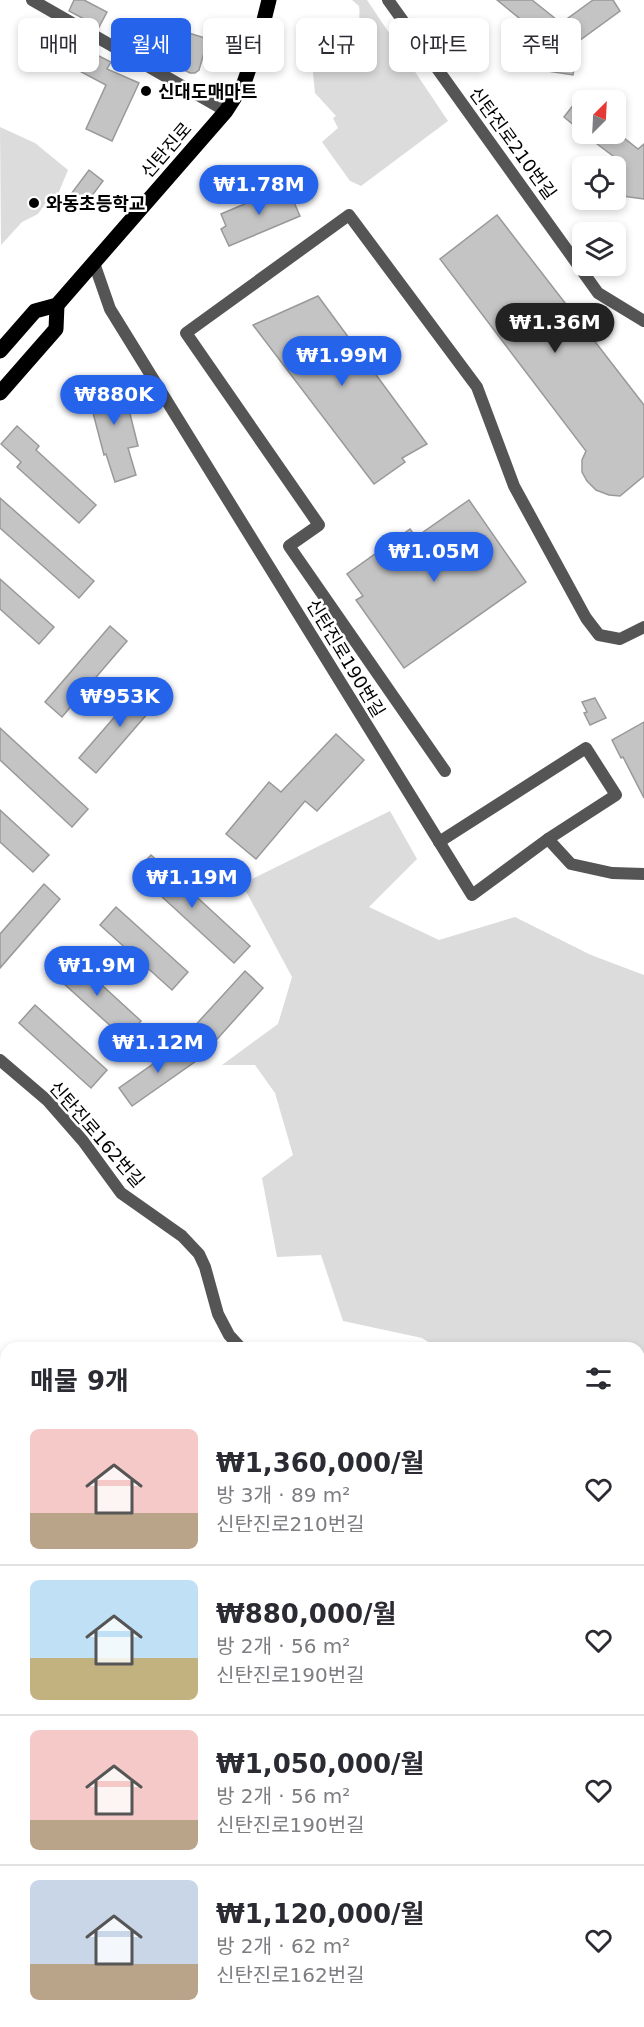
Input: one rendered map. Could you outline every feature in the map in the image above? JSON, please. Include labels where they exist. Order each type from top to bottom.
[{"type":"main road","name":"신탄진로","points":[[0,351],[35,311],[57,306],[226,111],[244,83],[259,40],[269,0]]},
{"type":"main road","name":"신탄진로","points":[[0,393],[56,329],[57,306]]},
{"type":"street","points":[[33,0],[226,111]]},
{"type":"street","name":"신탄진로210번길","points":[[388,0],[598,292],[644,321]]},
{"type":"street","points":[[445,771],[289,546],[319,525],[186,333],[349,215],[477,387],[514,486],[586,618],[599,634],[620,639],[644,627]]},
{"type":"street","name":"신탄진로190번길","points":[[94,263],[110,309],[472,895],[548,839]]},
{"type":"street","points":[[440,842],[586,748],[616,795],[548,839],[571,864],[612,873],[644,874]]},
{"type":"street","name":"신탄진로162번길","points":[[0,1060],[48,1101],[83,1141],[120,1193],[182,1236],[199,1254],[218,1314],[235,1342]]},
{"type":"shaded area","points":[[352,0],[367,0],[389,33],[389,72],[415,72],[448,121],[361,186],[350,181],[322,142],[338,128],[333,118],[336,116],[315,93],[313,73],[377,72],[377,18],[359,18],[359,6]]},
{"type":"shaded area","points":[[0,127],[35,143],[68,170],[58,194],[52,194],[38,214],[22,222],[1,245]]},
{"type":"shaded area","points":[[390,811],[417,859],[369,907],[439,940],[515,917],[591,955],[644,975],[644,1342],[428,1342],[422,1338],[343,1321],[321,1255],[277,1257],[262,1178],[293,1155],[275,1093],[255,1065],[222,1065],[278,1024],[292,977],[242,884]]},
{"type":"building","points":[[74,0],[84,0],[107,12],[99,27],[99,18],[82,18],[69,11]]},
{"type":"building","points":[[497,0],[532,0],[555,18],[519,18]]},
{"type":"building","points":[[593,0],[613,0],[620,11],[581,40],[581,18],[568,18]]},
{"type":"building","points":[[191,34],[203,37],[203,56],[199,70],[190,73],[188,72],[191,72]]},
{"type":"building","points":[[99,56],[111,62],[107,69],[111,72],[139,83],[112,141],[86,129],[106,85],[81,72],[99,72]]},
{"type":"building","points":[[553,72],[574,72],[573,75]]},
{"type":"building","points":[[572,107],[572,124],[564,117]]},
{"type":"building","points":[[626,140],[638,149],[644,144],[644,199],[626,197],[626,156],[613,156],[597,144],[626,144]]},
{"type":"building","points":[[89,170],[103,181],[85,205],[71,194]]},
{"type":"building","points":[[287,186],[300,216],[229,246],[221,229],[226,226],[221,214]]},
{"type":"building","points":[[497,215],[644,405],[644,476],[620,496],[596,490],[587,481],[582,472],[582,460],[586,451],[440,259]]},
{"type":"building","points":[[318,296],[427,444],[402,458],[405,462],[374,484],[253,325]]},
{"type":"building","points":[[121,378],[138,446],[128,448],[136,475],[115,482],[106,454],[104,455],[86,386]]},
{"type":"building","points":[[17,426],[39,446],[36,450],[96,505],[79,523],[17,467],[21,462],[1,444]]},
{"type":"building","points":[[0,498],[94,581],[79,598],[0,528]]},
{"type":"building","points":[[469,500],[526,582],[404,668],[356,600],[363,596],[347,574],[410,529],[416,537]]},
{"type":"building","points":[[0,579],[54,627],[39,644],[0,609]]},
{"type":"building","points":[[110,626],[127,641],[62,717],[45,702]]},
{"type":"building","points":[[144,683],[161,698],[96,773],[79,758]]},
{"type":"building","points":[[595,698],[606,718],[590,725],[582,702]]},
{"type":"building","points":[[644,722],[644,798],[612,740]]},
{"type":"building","points":[[0,728],[88,809],[72,827],[0,760]]},
{"type":"building","points":[[336,734],[364,760],[317,811],[305,801],[256,859],[226,834],[269,782],[281,792]]},
{"type":"building","points":[[0,810],[49,855],[33,872],[0,842]]},
{"type":"building","points":[[151,855],[250,946],[234,963],[135,872]]},
{"type":"building","points":[[44,884],[60,899],[0,968],[0,934]]},
{"type":"building","points":[[116,907],[188,972],[172,990],[100,925]]},
{"type":"building","points":[[69,955],[141,1021],[125,1039],[52,973]]},
{"type":"building","points":[[245,971],[263,988],[210,1047],[191,1030]]},
{"type":"building","points":[[35,1005],[107,1070],[91,1088],[19,1023]]},
{"type":"building","points":[[183,1043],[196,1061],[132,1106],[119,1088]]},
{"type":"place","name":"신대도매마트","points":[[146,91]]},
{"type":"place","name":"와동초등학교","points":[[34,203]]}]
